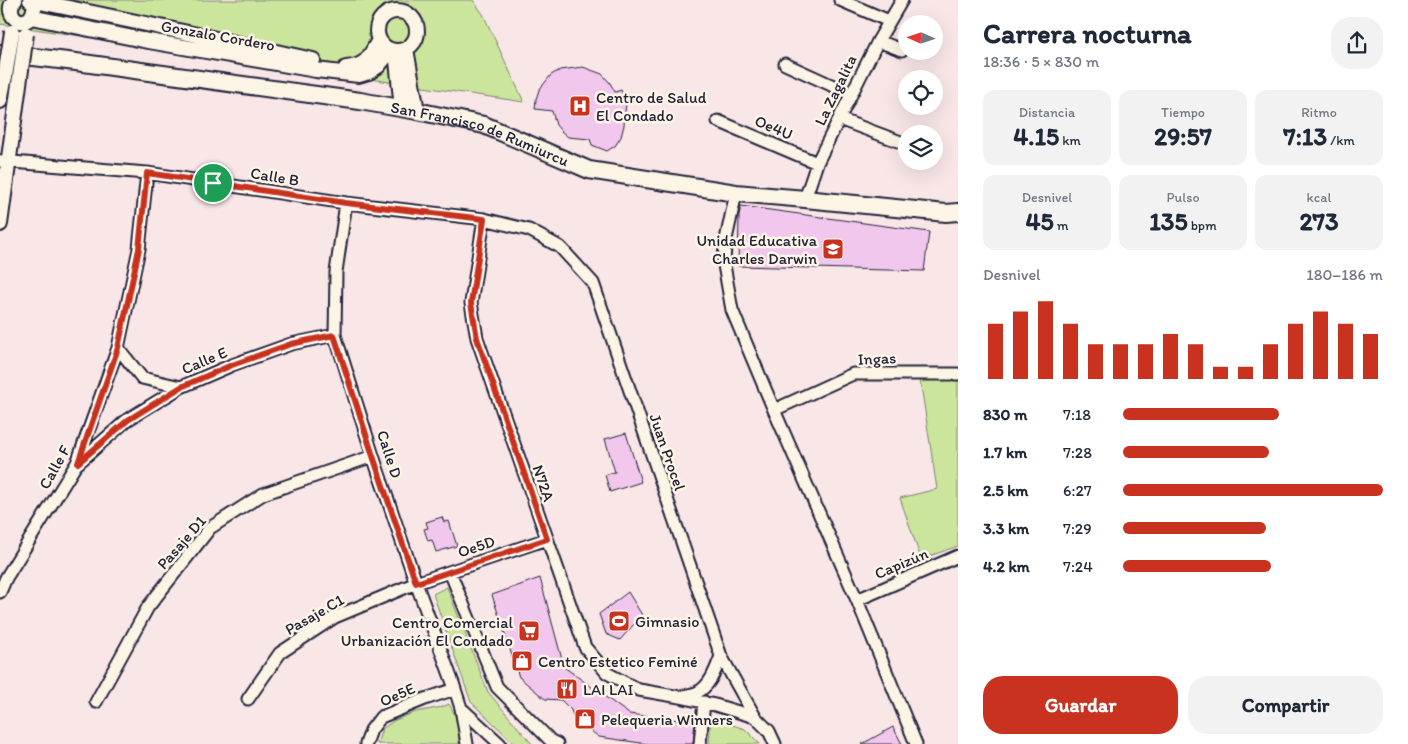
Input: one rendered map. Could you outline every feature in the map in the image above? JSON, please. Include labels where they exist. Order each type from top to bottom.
[{"type":"main road","name":"San Francisco de Rumiurcu","points":[[0,53],[410,109],[484,125],[589,170],[736,193],[946,213],[958,212]]},
{"type":"street","points":[[15,0],[11,6],[12,15],[22,24]]},
{"type":"street","points":[[0,101],[4,76],[22,24],[35,9],[30,0]]},
{"type":"street","name":"Gonzalo Cordero","points":[[30,0],[347,68],[365,63],[379,40]]},
{"type":"street","points":[[840,0],[889,21]]},
{"type":"street","name":"La Zagalita","points":[[805,199],[817,163],[878,41],[902,0]]},
{"type":"street","points":[[397,11],[411,16],[417,30],[416,38],[412,44],[398,50],[379,40],[377,32],[378,24],[383,17],[390,12],[397,11]]},
{"type":"street","points":[[0,224],[4,161],[20,77],[22,24]]},
{"type":"street","name":"Gonzalo Cordero","points":[[22,24],[143,40],[316,70],[359,75],[369,72],[398,50]]},
{"type":"street","points":[[143,40],[146,24]]},
{"type":"street","points":[[878,41],[898,48]]},
{"type":"street","points":[[398,50],[410,109]]},
{"type":"street","points":[[784,64],[851,94]]},
{"type":"street","points":[[839,119],[898,141]]},
{"type":"street","name":"Oe4U","points":[[718,121],[817,163]]},
{"type":"street","name":"Calle B","points":[[4,161],[147,173],[346,203],[484,219]]},
{"type":"street","name":"Calle F","points":[[0,592],[6,578],[78,463],[118,348],[139,249],[147,173]]},
{"type":"street","points":[[736,193],[725,244],[724,265],[732,310],[857,600],[916,744]]},
{"type":"street","name":"Calle D","points":[[346,203],[336,272],[334,335],[416,583],[455,689],[461,708],[467,744]]},
{"type":"street","name":"N72A","points":[[484,219],[471,303],[477,338],[585,647],[607,673],[639,690],[680,696],[755,717]]},
{"type":"street","name":"Juan Procel","points":[[484,219],[529,230],[560,247],[592,283],[721,656],[755,717],[769,732],[774,744]]},
{"type":"street","name":"Calle E","points":[[78,463],[128,420],[181,387],[232,365],[291,344],[334,335]]},
{"type":"street","points":[[118,348],[142,378],[181,387]]},
{"type":"street","name":"Ingas","points":[[774,410],[853,374],[958,374]]},
{"type":"street","name":"Pasaje D1","points":[[96,702],[148,607],[210,528],[263,494],[373,456]]},
{"type":"street","name":"Oe5D","points":[[416,583],[547,539]]},
{"type":"street","name":"Capizún","points":[[857,600],[958,556]]},
{"type":"street","points":[[450,572],[497,687],[553,743]]},
{"type":"street","name":"Pasaje C1","points":[[248,699],[280,653],[336,617],[416,583]]},
{"type":"street","name":"N72A","points":[[680,696],[698,692],[708,683],[715,672],[721,656]]},
{"type":"street","name":"Oe5E","points":[[366,744],[371,730],[382,717],[455,689]]},
{"type":"street","points":[[700,744],[704,702]]},
{"type":"street","name":"Calle D","points":[[461,708],[500,744]]},
{"type":"green space","points":[[0,0],[473,0],[483,14],[524,102],[0,24]]},
{"type":"green space","points":[[920,379],[958,379],[958,546],[921,559],[900,498],[937,489]]},
{"type":"green space","points":[[447,587],[488,692],[532,744],[515,744],[471,702],[433,594]]},
{"type":"green space","points":[[449,704],[457,723],[459,744],[377,744],[382,729],[395,720],[416,712]]},
{"type":"green space","points":[[711,718],[745,729],[760,744],[709,744]]},
{"type":"building","name":"Centro de Salud El Condado","points":[[583,67],[602,74],[615,92],[621,90],[626,102],[621,137],[615,146],[607,151],[592,145],[590,139],[568,137],[556,125],[552,111],[535,109],[539,90],[551,75],[560,70]]},
{"type":"building","name":"Unidad Educativa Charles Darwin","points":[[741,206],[929,232],[924,271],[738,266],[739,215]]},
{"type":"building","points":[[626,433],[641,482],[610,492],[605,475],[615,472],[605,439]]},
{"type":"building","points":[[442,517],[444,522],[449,521],[457,546],[436,552],[432,540],[428,541],[424,529],[428,528],[426,522]]},
{"type":"building","name":"Centro Comercial Urbanización El Condado","points":[[540,578],[564,667],[629,714],[695,722],[693,744],[648,744],[599,737],[574,718],[571,710],[561,700],[545,699],[519,677],[492,595]]},
{"type":"building","name":"Gimnasio","points":[[628,592],[642,615],[620,640],[606,634],[599,614]]},
{"type":"building","points":[[893,727],[902,744],[862,744]]},
{"type":"place","name":"Centro de Salud El Condado","points":[[580,106]]},
{"type":"place","name":"Unidad Educativa Charles Darwin","points":[[833,249]]},
{"type":"place","name":"Gimnasio","points":[[619,621]]},
{"type":"place","name":"Centro Comercial Urbanización El Condado","points":[[529,631]]},
{"type":"place","name":"Centro Estetico Feminé","points":[[522,661]]},
{"type":"place","name":"LAI LAI","points":[[567,689]]},
{"type":"place","name":"Pelequeria Winners","points":[[585,719]]},
{"type":"route","points":[[147,173],[213,183],[346,203],[484,219],[471,303],[477,338],[547,539],[416,583],[334,335],[291,344],[232,365],[181,387],[128,420],[78,463],[118,348],[139,249],[147,173]]}]
